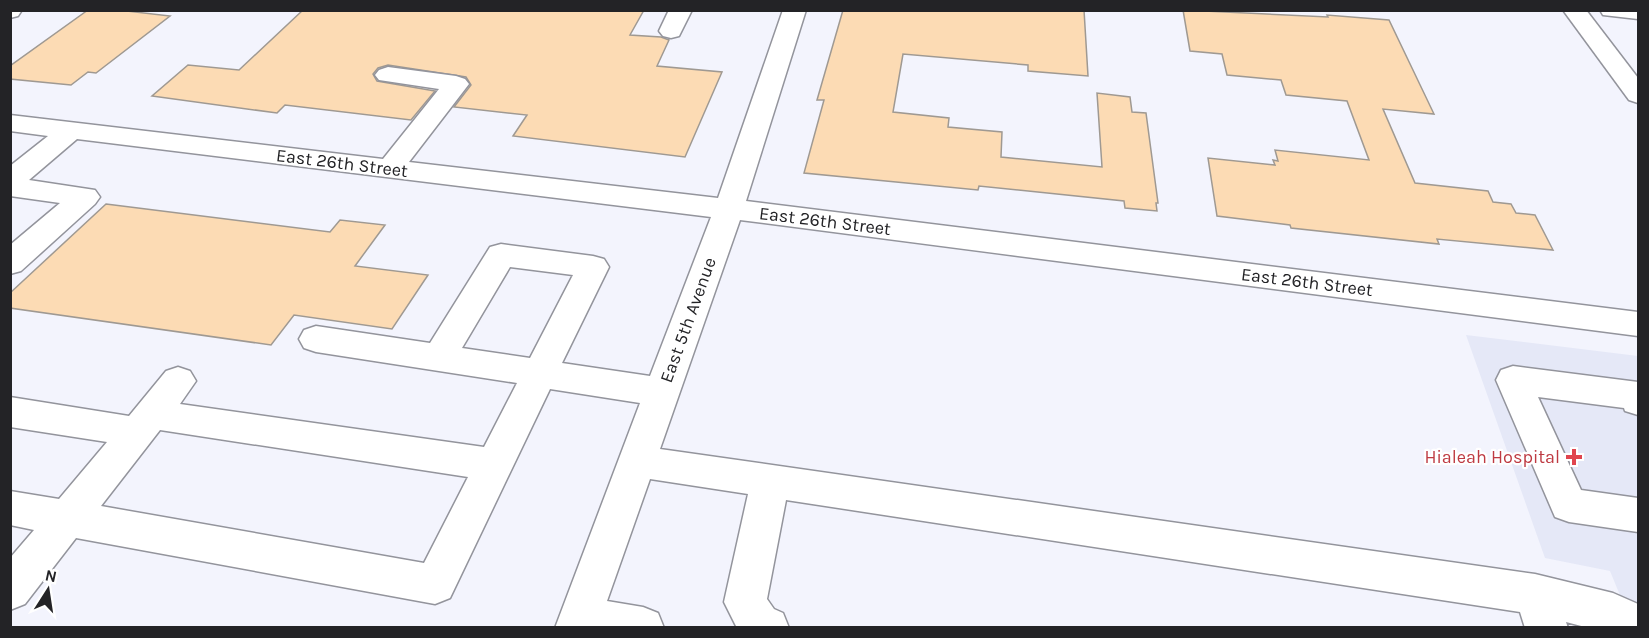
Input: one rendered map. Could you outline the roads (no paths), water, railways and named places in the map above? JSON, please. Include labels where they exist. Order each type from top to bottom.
[{"type":"street","name":"East 5th Avenue","points":[[578,622],[729,209],[795,10]]},
{"type":"street","points":[[1574,10],[1638,95]]},
{"type":"street","points":[[1611,10],[1638,12]]},
{"type":"street","points":[[388,75],[456,84],[390,168]]},
{"type":"street","name":"East 26th Street","points":[[10,123],[729,209],[1638,324]]},
{"type":"street","points":[[10,181],[72,130]]},
{"type":"street","points":[[10,187],[85,197],[10,263]]},
{"type":"street","points":[[10,508],[435,584],[593,267],[501,255],[439,358]]},
{"type":"street","points":[[316,339],[661,392]]},
{"type":"street","points":[[1637,397],[1513,380],[1569,505],[1638,515]]},
{"type":"street","points":[[10,590],[178,381]]},
{"type":"street","points":[[10,412],[144,423],[494,465]]},
{"type":"street","points":[[636,461],[770,481],[1541,611],[1613,613],[1638,626]]},
{"type":"street","points":[[768,627],[759,625],[745,602],[770,481]]},
{"type":"street","points":[[578,622],[643,627]]},
{"type":"place","name":"Hialeah Hospital","points":[[1574,457]]}]
